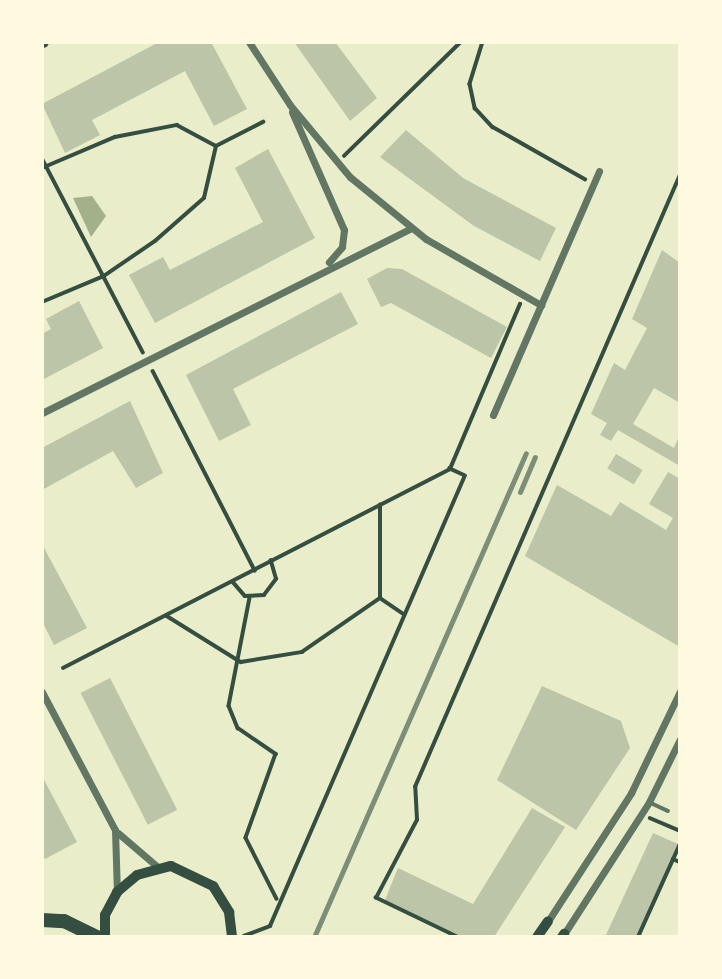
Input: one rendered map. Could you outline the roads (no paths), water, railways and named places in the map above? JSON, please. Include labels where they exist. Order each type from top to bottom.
[{"type":"highway","points":[[42,920],[64,921],[97,937]]},
{"type":"main road","points":[[105,937],[106,915],[117,892],[159,868],[185,869],[213,886],[229,912],[232,937]]},
{"type":"main road","points":[[537,937],[548,921]]},
{"type":"street","points":[[252,42],[290,105],[336,163],[411,228],[541,305]]},
{"type":"street","points":[[290,105],[344,230],[342,247],[326,266]]},
{"type":"street","points":[[493,415],[599,171]]},
{"type":"street","points":[[42,413],[326,266],[411,228]]},
{"type":"street","points":[[548,921],[631,793],[680,691]]},
{"type":"street","points":[[42,692],[115,830],[159,868]]},
{"type":"street","points":[[563,935],[642,814],[680,738]]},
{"type":"street","points":[[115,830],[117,892]]},
{"type":"lane","points":[[649,802],[668,811]]},
{"type":"railway","points":[[314,937],[526,453]]},
{"type":"railway","points":[[520,492],[535,457]]}]
